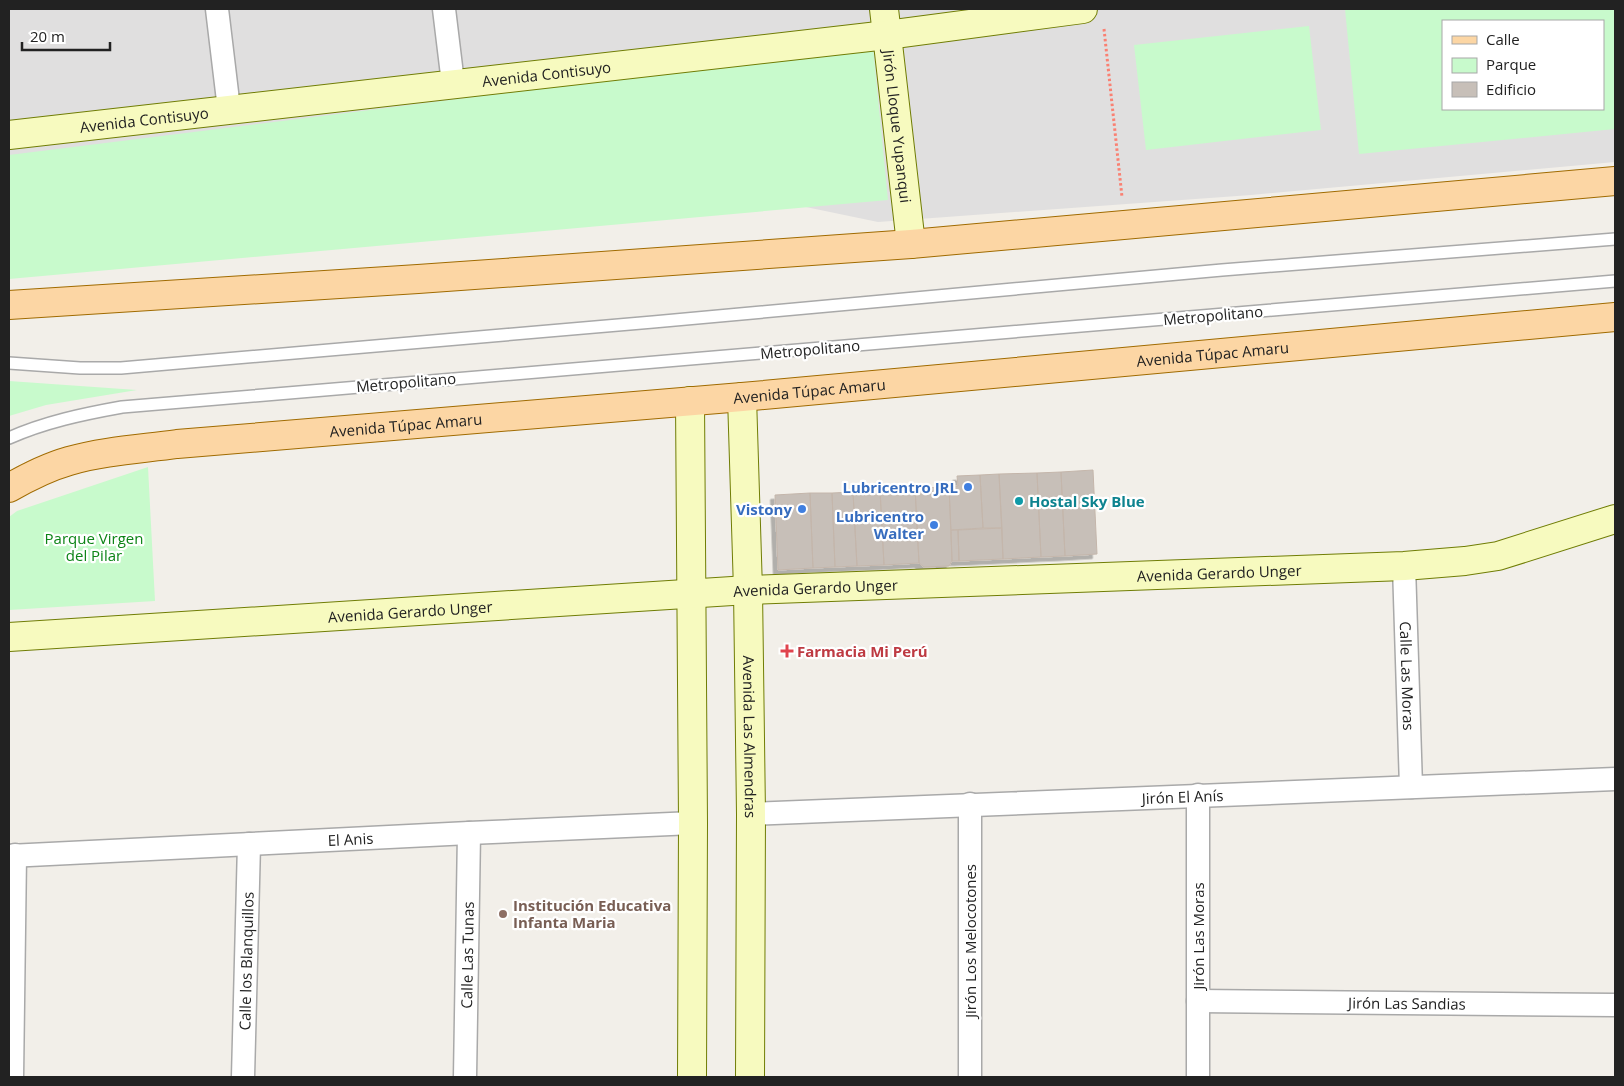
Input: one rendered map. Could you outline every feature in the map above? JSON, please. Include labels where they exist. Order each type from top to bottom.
[{"type":"main road","points":[[9,305],[418,279],[911,244],[1615,181]]},
{"type":"main road","name":"Avenida Túpac Amaru","points":[[9,488],[32,475],[69,461],[109,452],[177,444],[690,401],[1615,317]]},
{"type":"street","points":[[217,9],[229,109]]},
{"type":"street","points":[[444,9],[453,84]]},
{"type":"street","name":"Avenida Contisuyo","points":[[9,135],[453,84],[886,22],[1083,9]]},
{"type":"street","name":"Jirón Lloque Yupanqui","points":[[886,22],[911,244]]},
{"type":"street","name":"Avenida Las Almendras","points":[[742,396],[748,590],[751,814],[750,1077]]},
{"type":"street","points":[[690,401],[693,823],[692,1077]]},
{"type":"street","name":"Avenida Gerardo Unger","points":[[9,637],[748,590],[1404,566],[1498,556],[1615,518]]},
{"type":"street","name":"Calle Las Moras","points":[[1404,566],[1411,787]]},
{"type":"street","name":"Jirón El Anís","points":[[751,814],[1615,779]]},
{"type":"street","name":"Jirón Las Moras","points":[[1198,795],[1198,1077]]},
{"type":"street","name":"Jirón Los Melocotones","points":[[970,804],[970,1077]]},
{"type":"street","name":"El Anis","points":[[12,856],[693,823]]},
{"type":"street","name":"Calle Las Tunas","points":[[465,1077],[469,833]]},
{"type":"street","name":"Calle los Blanquillos","points":[[243,1077],[249,844]]},
{"type":"street","points":[[12,856],[12,1077]]},
{"type":"street","name":"Jirón Las Sandias","points":[[1198,1001],[1615,1005]]},
{"type":"lane","points":[[9,363],[80,368],[131,367],[1222,270],[1615,238]]},
{"type":"lane","name":"Metropolitano","points":[[9,438],[69,417],[130,406],[1615,281]]},
{"type":"path","points":[[1104,28],[1126,225]]},
{"type":"shaded area","points":[[9,9],[1615,9],[1615,162],[1251,195],[878,222],[777,201],[9,269]]},
{"type":"green space","points":[[1345,9],[1615,9],[1615,129],[1359,154]]},
{"type":"green space","points":[[1309,26],[1321,130],[1146,150],[1134,45]]},
{"type":"green space","points":[[873,47],[888,200],[9,279],[9,155]]},
{"type":"green space","points":[[9,381],[137,390],[46,405],[9,416]]},
{"type":"green space","name":"Parque Virgen del Pilar","points":[[148,467],[155,601],[9,610],[9,517],[17,511]]},
{"type":"building","points":[[1093,470],[1097,554],[1065,556],[1061,472]]},
{"type":"building","points":[[1061,472],[1065,556],[1041,557],[1037,473]]},
{"type":"building","name":"Hostal Sky Blue","points":[[1037,473],[1041,557],[1003,559],[999,474]]},
{"type":"building","points":[[999,474],[1002,528],[983,528],[980,475]]},
{"type":"building","points":[[980,475],[983,528],[951,530],[949,487],[958,486],[957,476]]},
{"type":"building","points":[[949,487],[952,561],[949,566],[924,567],[919,563],[915,488]]},
{"type":"building","points":[[915,488],[919,563],[884,565],[880,490]]},
{"type":"building","points":[[880,490],[884,565],[857,566],[853,492]]},
{"type":"building","points":[[853,492],[857,566],[835,567],[832,493]]},
{"type":"building","points":[[810,493],[813,568],[778,570],[775,495]]},
{"type":"building","points":[[810,493],[832,493],[835,567],[813,568]]},
{"type":"building","points":[[1002,528],[1003,559],[959,561],[958,530]]},
{"type":"building","points":[[951,530],[958,530],[959,561],[952,561]]},
{"type":"place","name":"Lubricentro JRL","points":[[968,487]]},
{"type":"place","name":"Hostal Sky Blue","points":[[1019,501]]},
{"type":"place","name":"Vistony","points":[[802,509]]},
{"type":"place","name":"Lubricentro Walter","points":[[934,525]]},
{"type":"place","name":"Farmacia Mi Perú","points":[[787,651]]},
{"type":"place","name":"Institución Educativa Infanta Maria","points":[[503,914]]}]
